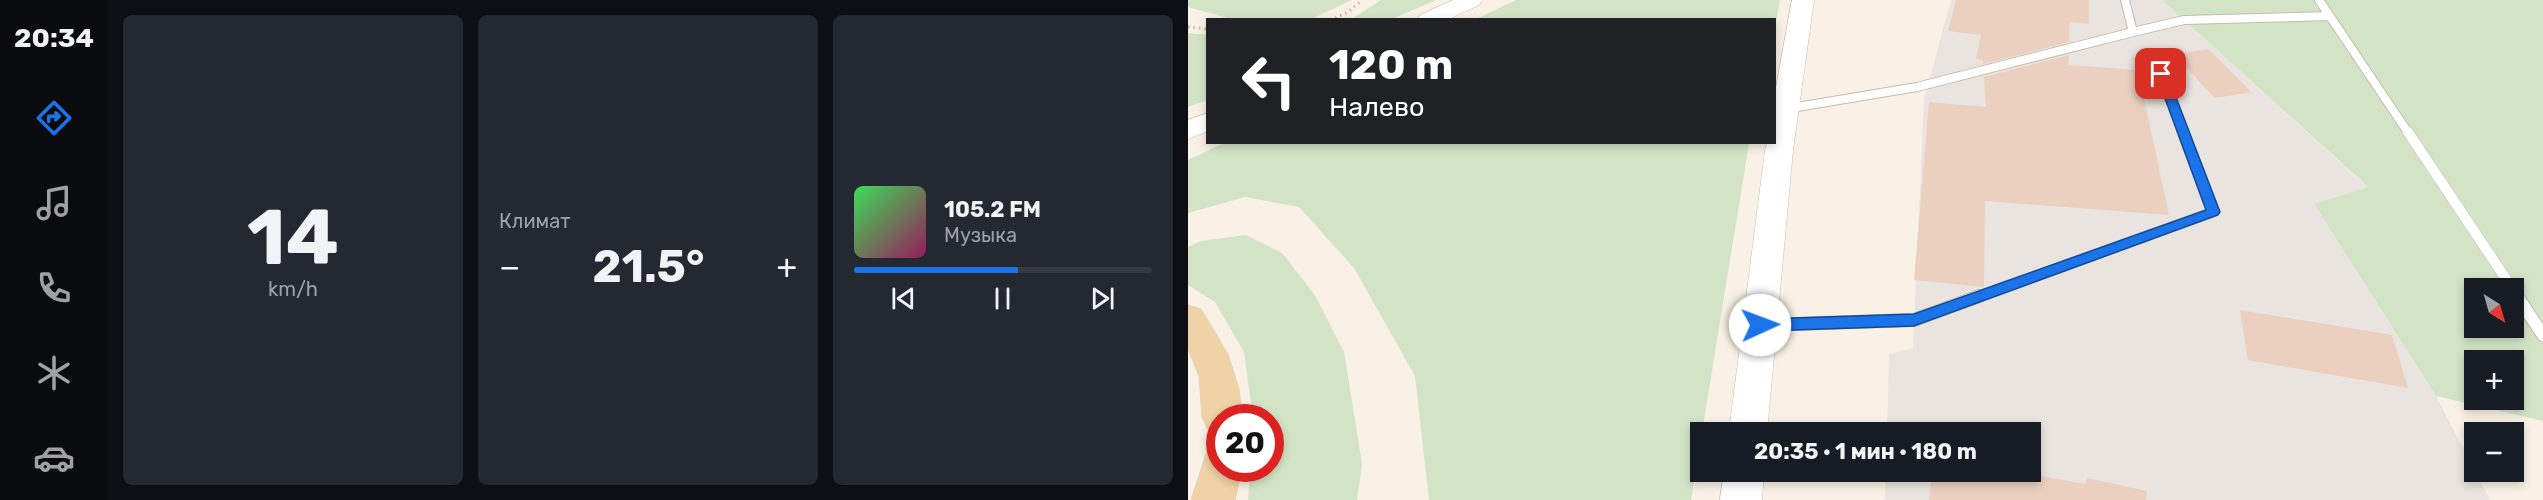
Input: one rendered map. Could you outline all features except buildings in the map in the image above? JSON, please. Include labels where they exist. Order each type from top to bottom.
[{"type":"main road","points":[[1432,18],[1471,0]]},
{"type":"main road","points":[[1749,422],[1785,109],[1803,0]]},
{"type":"main road","points":[[1188,130],[1206,122]]},
{"type":"main road","points":[[1188,319],[1209,349],[1222,394],[1222,404]]},
{"type":"main road","points":[[1213,500],[1218,482]]},
{"type":"main road","points":[[1741,500],[1743,482]]},
{"type":"lane","points":[[2125,0],[2133,32]]},
{"type":"lane","points":[[2319,0],[2505,278]]},
{"type":"lane","points":[[1785,109],[1825,105],[1929,83],[2184,20],[2330,16]]},
{"type":"lane","points":[[1760,325],[1914,320],[2213,212],[2154,54]]},
{"type":"lane","points":[[2524,306],[2543,335]]},
{"type":"path","points":[[1334,18],[1348,12],[1362,0]]},
{"type":"path","points":[[1188,27],[1206,28]]},
{"type":"shaded area","points":[[1951,0],[2167,0],[2164,2],[2368,188],[2314,204],[2436,396],[2464,450],[2464,482],[2481,482],[2490,500],[1885,500],[1886,482],[2041,482],[2041,422],[1887,422],[1889,354],[1913,348],[1924,99]]},
{"type":"green space","points":[[1188,0],[1352,0],[1313,18],[1227,18],[1188,7]]},
{"type":"green space","points":[[1381,0],[1436,0],[1394,18],[1354,18]]},
{"type":"green space","points":[[1516,0],[1780,0],[1776,22],[1776,18],[1478,18]]},
{"type":"green space","points":[[2543,0],[2543,421],[2496,410],[2524,410],[2524,350],[2464,350],[2464,403],[2436,396],[2314,204],[2368,187],[2163,1]]},
{"type":"green space","points":[[1188,33],[1206,35],[1206,100],[1188,107]]},
{"type":"green space","points":[[1222,144],[1749,144],[1704,422],[1690,422],[1690,482],[1694,482],[1691,500],[1429,500],[1415,376],[1354,268],[1299,207],[1245,197],[1188,213],[1188,160]]},
{"type":"green space","points":[[1246,235],[1282,253],[1315,295],[1344,352],[1362,464],[1357,500],[1248,500],[1250,482],[1284,482],[1284,404],[1251,404],[1244,352],[1215,302],[1188,285],[1188,247],[1201,241]]},
{"type":"route","points":[[1760,325],[1914,320],[2213,212],[2161,74]]}]
